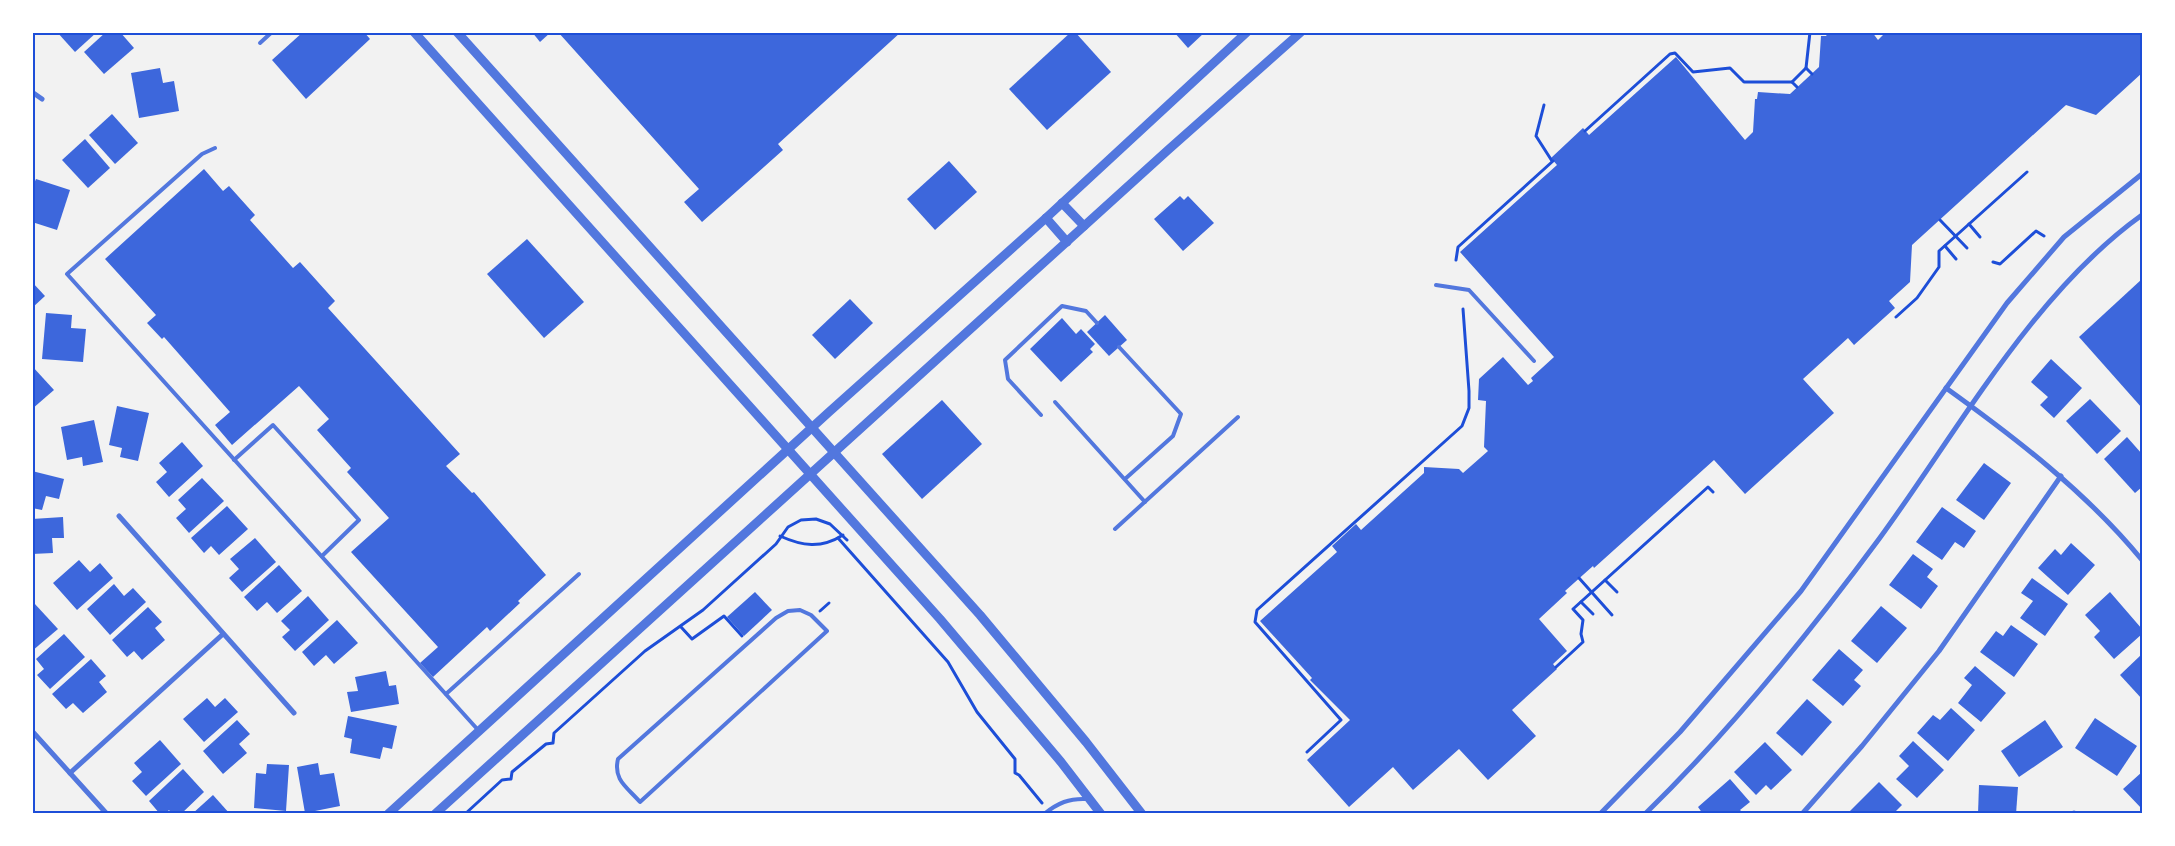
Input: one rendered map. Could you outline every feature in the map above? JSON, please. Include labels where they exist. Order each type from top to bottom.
[{"type":"street","points":[[414,32],[966,648],[1101,814]]},
{"type":"street","points":[[457,32],[1006,645],[1142,814]]},
{"type":"street","points":[[388,814],[812,427],[1046,218],[1247,32]]},
{"type":"street","points":[[435,814],[1301,32]]},
{"type":"street","points":[[32,92],[42,99]]},
{"type":"street","points":[[1600,814],[1680,732],[1801,591],[2007,303],[2064,237],[2142,174]]},
{"type":"street","points":[[1062,203],[1084,226]]},
{"type":"street","points":[[1645,814],[1752,699],[1808,630],[1878,539],[2022,336],[2069,279],[2124,228],[2142,215]]},
{"type":"street","points":[[1046,218],[1067,242]]},
{"type":"street","points":[[1946,388],[1972,406],[2061,476],[2120,532],[2142,560]]},
{"type":"street","points":[[1802,814],[1862,746],[1939,651],[2061,476]]},
{"type":"street","points":[[119,516],[294,713]]},
{"type":"street","points":[[70,773],[223,634]]},
{"type":"street","points":[[32,731],[107,814]]},
{"type":"lane","points":[[260,43],[272,32]]},
{"type":"lane","points":[[215,148],[202,154],[67,274],[479,731]]},
{"type":"lane","points":[[1436,285],[1469,290],[1534,361]]},
{"type":"lane","points":[[1041,415],[1008,380],[1005,360],[1062,306],[1086,312],[1097,323]]},
{"type":"lane","points":[[1119,347],[1181,414],[1173,436],[1125,479]]},
{"type":"lane","points":[[1055,402],[1145,502]]},
{"type":"lane","points":[[1115,529],[1238,417]]},
{"type":"lane","points":[[234,460],[273,425],[359,520],[322,556]]},
{"type":"lane","points":[[446,694],[579,574]]},
{"type":"lane","points":[[800,610],[811,614],[827,631],[640,802],[617,777],[615,769],[618,758],[748,642],[776,618],[788,611],[800,610]]},
{"type":"lane","points":[[1046,812],[1073,798],[1090,799]]},
{"type":"path","points":[[1585,131],[1670,54],[1675,53],[1693,72],[1730,68],[1744,82],[1792,82],[1806,68],[1810,32]]},
{"type":"path","points":[[1806,68],[1812,74]]},
{"type":"path","points":[[1792,82],[1797,87]]},
{"type":"path","points":[[1456,260],[1458,248],[1553,161],[1536,136],[1544,105]]},
{"type":"path","points":[[1896,317],[1917,298],[1939,267],[1939,251],[2027,172]]},
{"type":"path","points":[[1940,220],[1967,248]]},
{"type":"path","points":[[1969,224],[1980,237]]},
{"type":"path","points":[[1993,262],[2000,264],[2036,231],[2044,236]]},
{"type":"path","points":[[1945,246],[1956,258]]},
{"type":"path","points":[[1307,752],[1341,720],[1255,622],[1257,610],[1462,426],[1469,408],[1462,309]]},
{"type":"path","points":[[1556,667],[1583,642],[1581,634],[1583,620],[1573,610],[1708,487],[1712,492]]},
{"type":"path","points":[[465,814],[502,780],[511,779],[512,772],[546,744],[553,743],[554,733],[645,650],[682,627],[776,544],[780,536],[794,522],[809,519],[830,524],[847,540]]},
{"type":"path","points":[[780,536],[811,546],[826,544],[843,535]]},
{"type":"path","points":[[838,538],[953,668],[977,712],[1015,759],[1014,772],[1019,774],[1046,812]]},
{"type":"path","points":[[1579,578],[1612,615]]},
{"type":"path","points":[[1606,580],[1617,592]]},
{"type":"path","points":[[1581,602],[1593,614]]},
{"type":"path","points":[[682,627],[692,639],[724,616],[748,642]]},
{"type":"building","points":[[57,32],[97,32],[75,52]]},
{"type":"building","points":[[106,32],[120,32],[134,48],[104,74],[84,52]]},
{"type":"building","points":[[303,32],[364,32],[370,39],[306,99],[272,60]]},
{"type":"building","points":[[532,32],[551,32],[540,42]]},
{"type":"building","points":[[558,32],[901,32],[778,144],[783,150],[702,222],[684,202],[699,189]]},
{"type":"building","points":[[1071,32],[1075,32],[1111,72],[1047,130],[1009,89]]},
{"type":"building","points":[[1174,32],[1205,32],[1188,48]]},
{"type":"building","points":[[1829,32],[1872,32],[1878,40],[1886,32],[2142,32],[2142,73],[2096,115],[2066,105],[1912,245],[1910,282],[1889,301],[1895,308],[1854,345],[1848,338],[1803,379],[1834,413],[1745,494],[1714,460],[1594,568],[1593,566],[1565,591],[1567,593],[1539,619],[1567,651],[1553,664],[1557,669],[1512,710],[1536,736],[1488,780],[1459,749],[1413,790],[1393,767],[1349,807],[1307,760],[1350,720],[1310,680],[1312,678],[1260,621],[1337,552],[1332,546],[1356,524],[1361,530],[1424,473],[1424,467],[1459,469],[1463,473],[1488,451],[1484,447],[1486,401],[1478,400],[1479,379],[1503,357],[1528,385],[1533,381],[1531,378],[1554,357],[1460,252],[1557,165],[1551,158],[1583,128],[1589,135],[1676,57],[1745,140],[1753,132],[1755,99],[1757,99],[1758,92],[1790,94],[1819,67],[1821,36],[1826,36]]},
{"type":"building","points":[[160,68],[163,83],[174,81],[179,111],[139,118],[131,73]]},
{"type":"building","points":[[112,114],[138,143],[115,164],[89,135]]},
{"type":"building","points":[[85,139],[110,168],[88,188],[62,160]]},
{"type":"building","points":[[949,161],[977,192],[935,230],[907,199]]},
{"type":"building","points":[[204,169],[223,191],[229,186],[255,215],[250,220],[293,268],[300,262],[335,301],[328,308],[460,454],[446,466],[472,493],[474,492],[546,575],[490,631],[487,627],[433,677],[420,663],[438,647],[351,552],[389,518],[347,472],[351,468],[317,430],[329,419],[299,386],[232,445],[215,425],[230,412],[164,337],[162,339],[147,323],[156,315],[105,259]]},
{"type":"building","points":[[36,179],[70,190],[57,230],[32,222],[32,188]]},
{"type":"building","points":[[1180,196],[1184,200],[1188,196],[1214,223],[1183,251],[1154,219]]},
{"type":"building","points":[[527,239],[584,302],[544,338],[487,274]]},
{"type":"building","points":[[2142,279],[2142,408],[2079,337]]},
{"type":"building","points":[[32,282],[45,296],[32,308]]},
{"type":"building","points":[[850,299],[873,323],[835,359],[812,335]]},
{"type":"building","points":[[46,313],[72,315],[71,328],[86,329],[83,362],[42,359]]},
{"type":"building","points":[[1105,315],[1127,340],[1109,356],[1087,332]]},
{"type":"building","points":[[1062,318],[1076,334],[1081,329],[1095,344],[1090,349],[1093,352],[1061,382],[1030,349]]},
{"type":"building","points":[[2051,359],[2082,388],[2054,418],[2040,405],[2048,397],[2031,382]]},
{"type":"building","points":[[32,366],[54,390],[32,409]]},
{"type":"building","points":[[2090,399],[2121,431],[2097,454],[2066,421]]},
{"type":"building","points":[[942,400],[982,444],[922,499],[882,454]]},
{"type":"building","points":[[117,406],[149,413],[138,461],[120,457],[122,448],[109,445]]},
{"type":"building","points":[[94,420],[103,462],[83,466],[82,457],[67,460],[61,427]]},
{"type":"building","points":[[2127,437],[2142,454],[2142,487],[2135,493],[2104,459]]},
{"type":"building","points":[[182,442],[203,466],[169,497],[156,482],[167,472],[159,463]]},
{"type":"building","points":[[1984,463],[2011,483],[1984,520],[1956,500]]},
{"type":"building","points":[[32,471],[64,479],[59,499],[46,496],[42,510],[32,508]]},
{"type":"building","points":[[202,478],[224,501],[189,533],[176,518],[186,509],[178,500]]},
{"type":"building","points":[[227,506],[248,529],[219,555],[211,546],[204,553],[191,538]]},
{"type":"building","points":[[1942,507],[1976,531],[1964,548],[1955,542],[1942,560],[1916,542]]},
{"type":"building","points":[[63,517],[64,538],[52,538],[53,553],[32,554],[32,519]]},
{"type":"building","points":[[255,538],[276,562],[242,592],[229,578],[239,569],[230,559]]},
{"type":"building","points":[[2071,543],[2095,565],[2068,595],[2038,568],[2055,549],[2061,555]]},
{"type":"building","points":[[1913,554],[1933,569],[1927,577],[1938,586],[1921,609],[1889,585]]},
{"type":"building","points":[[79,560],[90,572],[100,563],[113,578],[77,610],[53,583]]},
{"type":"building","points":[[279,565],[302,591],[277,613],[267,602],[257,611],[244,597]]},
{"type":"building","points":[[2032,578],[2068,604],[2045,636],[2020,618],[2033,601],[2021,593]]},
{"type":"building","points":[[114,584],[124,596],[133,588],[146,602],[110,635],[87,609]]},
{"type":"building","points":[[755,592],[772,610],[744,636],[727,617]]},
{"type":"building","points":[[2110,592],[2142,629],[2142,634],[2114,659],[2094,637],[2100,631],[2085,615]]},
{"type":"building","points":[[308,596],[329,620],[295,651],[282,637],[290,630],[281,621]]},
{"type":"building","points":[[34,603],[58,629],[32,651],[32,605]]},
{"type":"building","points":[[1881,606],[1907,628],[1877,663],[1851,641]]},
{"type":"building","points":[[148,607],[162,622],[155,628],[165,640],[142,660],[134,651],[127,657],[112,640]]},
{"type":"building","points":[[337,620],[358,643],[334,664],[326,655],[314,666],[302,652]]},
{"type":"building","points":[[2011,625],[2038,644],[2014,677],[1980,652],[1996,631],[2003,636]]},
{"type":"building","points":[[64,634],[85,657],[50,689],[37,675],[44,669],[36,659]]},
{"type":"building","points":[[1839,649],[1863,670],[1854,680],[1861,686],[1843,706],[1812,680]]},
{"type":"building","points":[[2142,654],[2142,699],[2120,675]]},
{"type":"building","points":[[91,659],[106,676],[99,682],[107,692],[83,713],[73,703],[66,709],[52,694]]},
{"type":"building","points":[[1975,666],[2006,693],[1981,722],[1958,703],[1972,685],[1964,678]]},
{"type":"building","points":[[386,671],[389,686],[396,685],[399,704],[351,712],[347,692],[358,691],[355,677]]},
{"type":"building","points":[[207,698],[215,707],[225,698],[238,712],[204,742],[183,719]]},
{"type":"building","points":[[1807,699],[1832,722],[1802,756],[1776,733]]},
{"type":"building","points":[[1951,708],[1975,730],[1948,761],[1917,733],[1933,715],[1940,720]]},
{"type":"building","points":[[348,716],[397,726],[392,749],[383,747],[380,759],[350,753],[352,739],[344,737]]},
{"type":"building","points":[[2095,718],[2137,746],[2117,776],[2075,748]]},
{"type":"building","points":[[237,720],[250,734],[239,744],[247,753],[223,774],[203,751]]},
{"type":"building","points":[[2045,720],[2063,747],[2019,777],[2001,751]]},
{"type":"building","points":[[160,740],[181,764],[146,796],[132,781],[142,772],[134,763]]},
{"type":"building","points":[[1913,741],[1944,770],[1917,798],[1896,779],[1909,766],[1899,756]]},
{"type":"building","points":[[1765,742],[1792,770],[1771,790],[1766,785],[1756,795],[1734,772]]},
{"type":"building","points":[[318,763],[320,775],[334,773],[340,806],[305,813],[297,767]]},
{"type":"building","points":[[267,764],[289,765],[286,811],[254,808],[256,773],[266,774]]},
{"type":"building","points":[[183,769],[204,792],[181,814],[172,814],[169,810],[165,814],[160,814],[149,801]]},
{"type":"building","points":[[2142,772],[2142,809],[2123,789]]},
{"type":"building","points":[[1730,779],[1750,802],[1740,810],[1744,814],[1703,814],[1698,807]]},
{"type":"building","points":[[1879,782],[1902,805],[1893,814],[1847,814]]},
{"type":"building","points":[[1979,785],[2018,787],[2016,814],[1978,814]]},
{"type":"building","points":[[213,795],[230,814],[192,814]]}]
